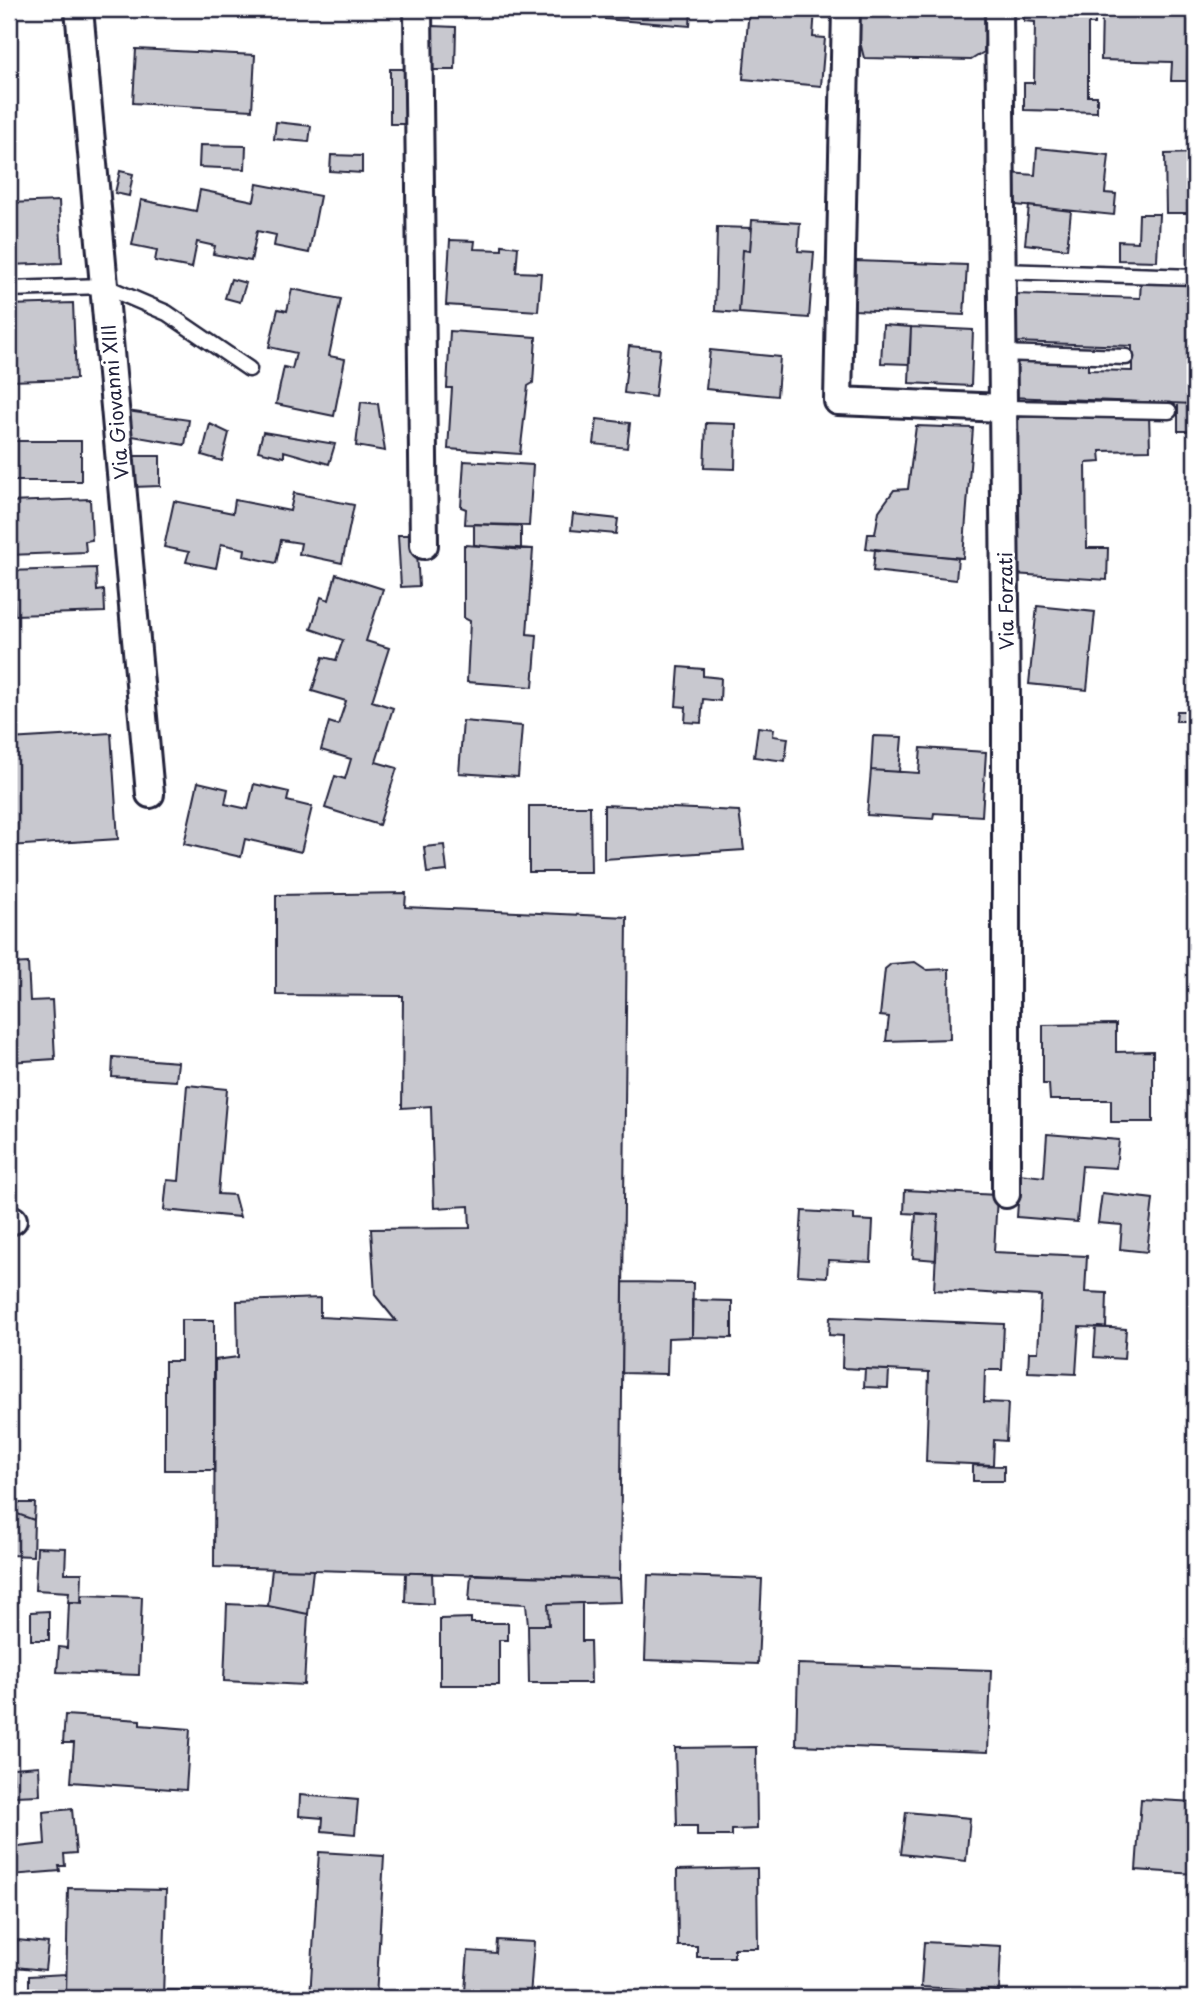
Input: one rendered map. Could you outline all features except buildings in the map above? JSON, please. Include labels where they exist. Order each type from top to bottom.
[{"type":"street","name":"Via Giovanni XIII","points":[[79,9],[150,794]]},
{"type":"street","points":[[418,9],[424,545]]},
{"type":"street","points":[[846,9],[838,401],[1003,408]]},
{"type":"street","name":"Via Forzati","points":[[999,9],[1006,1194]]},
{"type":"lane","points":[[1002,271],[1195,277]]},
{"type":"lane","points":[[9,289],[104,286],[167,313],[249,369]]},
{"type":"lane","points":[[1001,353],[1126,357]]},
{"type":"lane","points":[[1003,408],[1169,411]]}]
